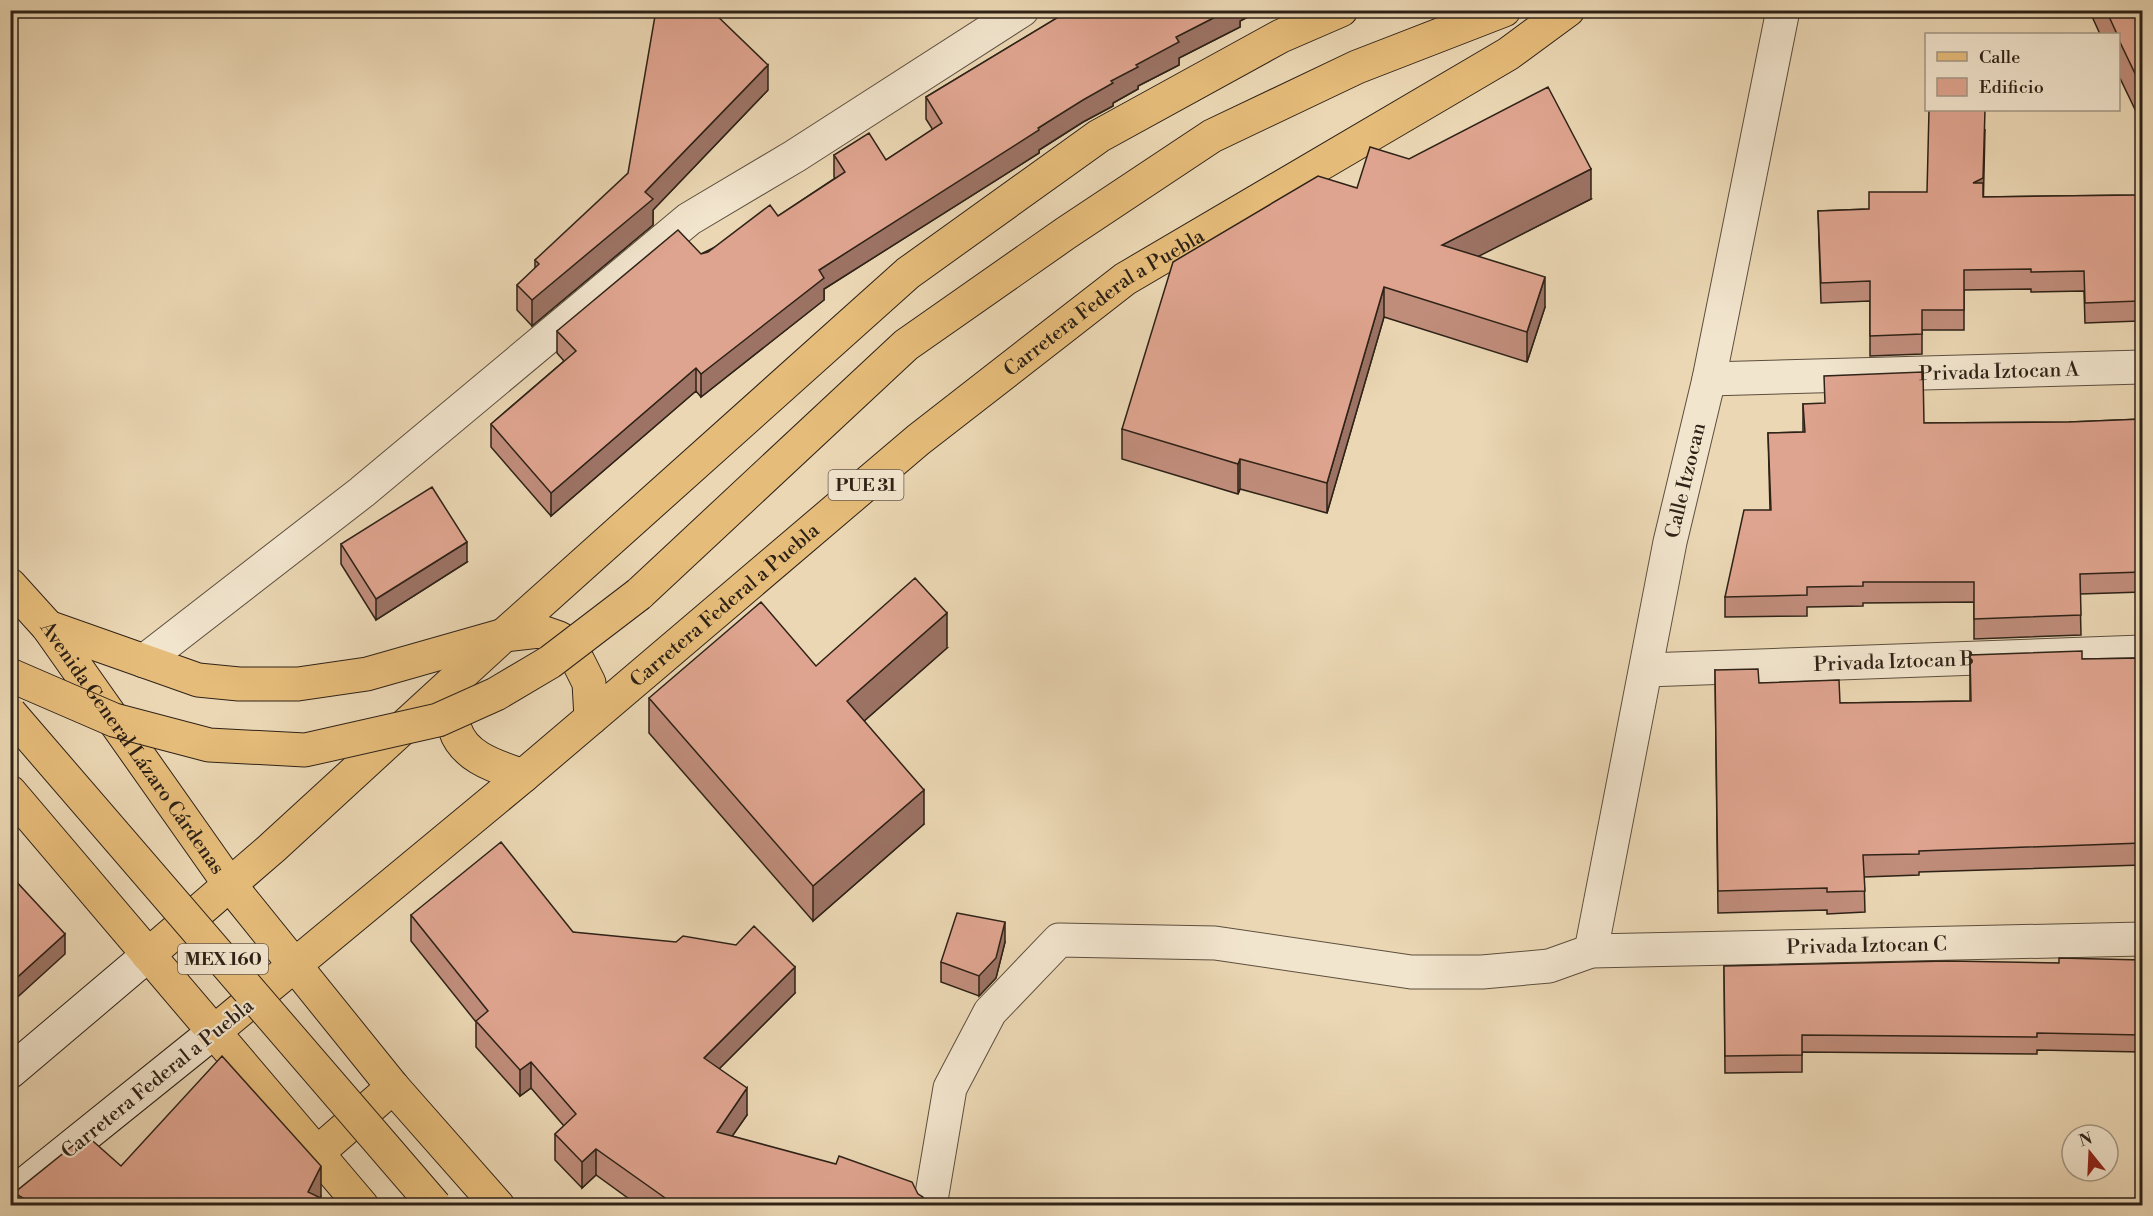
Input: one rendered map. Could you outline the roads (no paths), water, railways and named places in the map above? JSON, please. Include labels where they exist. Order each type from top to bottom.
[{"type":"main road","points":[[147,954],[230,885],[452,685],[504,635],[908,273],[1099,136],[1281,36],[1341,10]]},
{"type":"main road","points":[[10,675],[114,720],[209,745],[305,750],[438,720],[496,694],[550,662],[639,594],[906,345],[1066,233],[1212,136],[1357,67],[1504,10]]},
{"type":"main road","name":"Carretera Federal a Puebla","points":[[215,1032],[523,776],[918,440],[1125,279],[1508,54],[1568,10]]},
{"type":"main road","name":"Avenida General Lázaro Cárdenas","points":[[15,600],[48,627],[230,885]]},
{"type":"main road","points":[[48,627],[198,680],[239,684],[298,684],[367,674],[504,635],[539,631],[559,638],[578,661],[589,683],[591,718]]},
{"type":"main road","points":[[452,685],[455,729],[470,752],[492,765],[523,776]]},
{"type":"main road","name":"MEX 160","points":[[10,713],[435,1206]]},
{"type":"main road","points":[[10,792],[362,1206]]},
{"type":"main road","name":"MEX 160","points":[[230,885],[393,1087],[498,1206]]},
{"type":"main road","points":[[316,1154],[393,1087]]},
{"type":"street","points":[[144,661],[362,492],[689,219],[795,156],[1022,10]]},
{"type":"street","name":"Calle Itzocan","points":[[1591,951],[1670,542],[1709,379],[1783,10]]},
{"type":"street","name":"Privada Iztocan A","points":[[1709,379],[2142,367]]},
{"type":"street","name":"Privada Iztocan B","points":[[1646,670],[2142,652]]},
{"type":"street","name":"Privada Iztocan C","points":[[930,1206],[950,1088],[990,1012],[1059,940],[1215,942],[1411,972],[1482,972],[1549,966],[1591,951],[2142,939]]},
{"type":"street","points":[[10,1072],[147,954]]},
{"type":"street","name":"Carretera Federal a Puebla","points":[[10,1196],[215,1032]]}]
